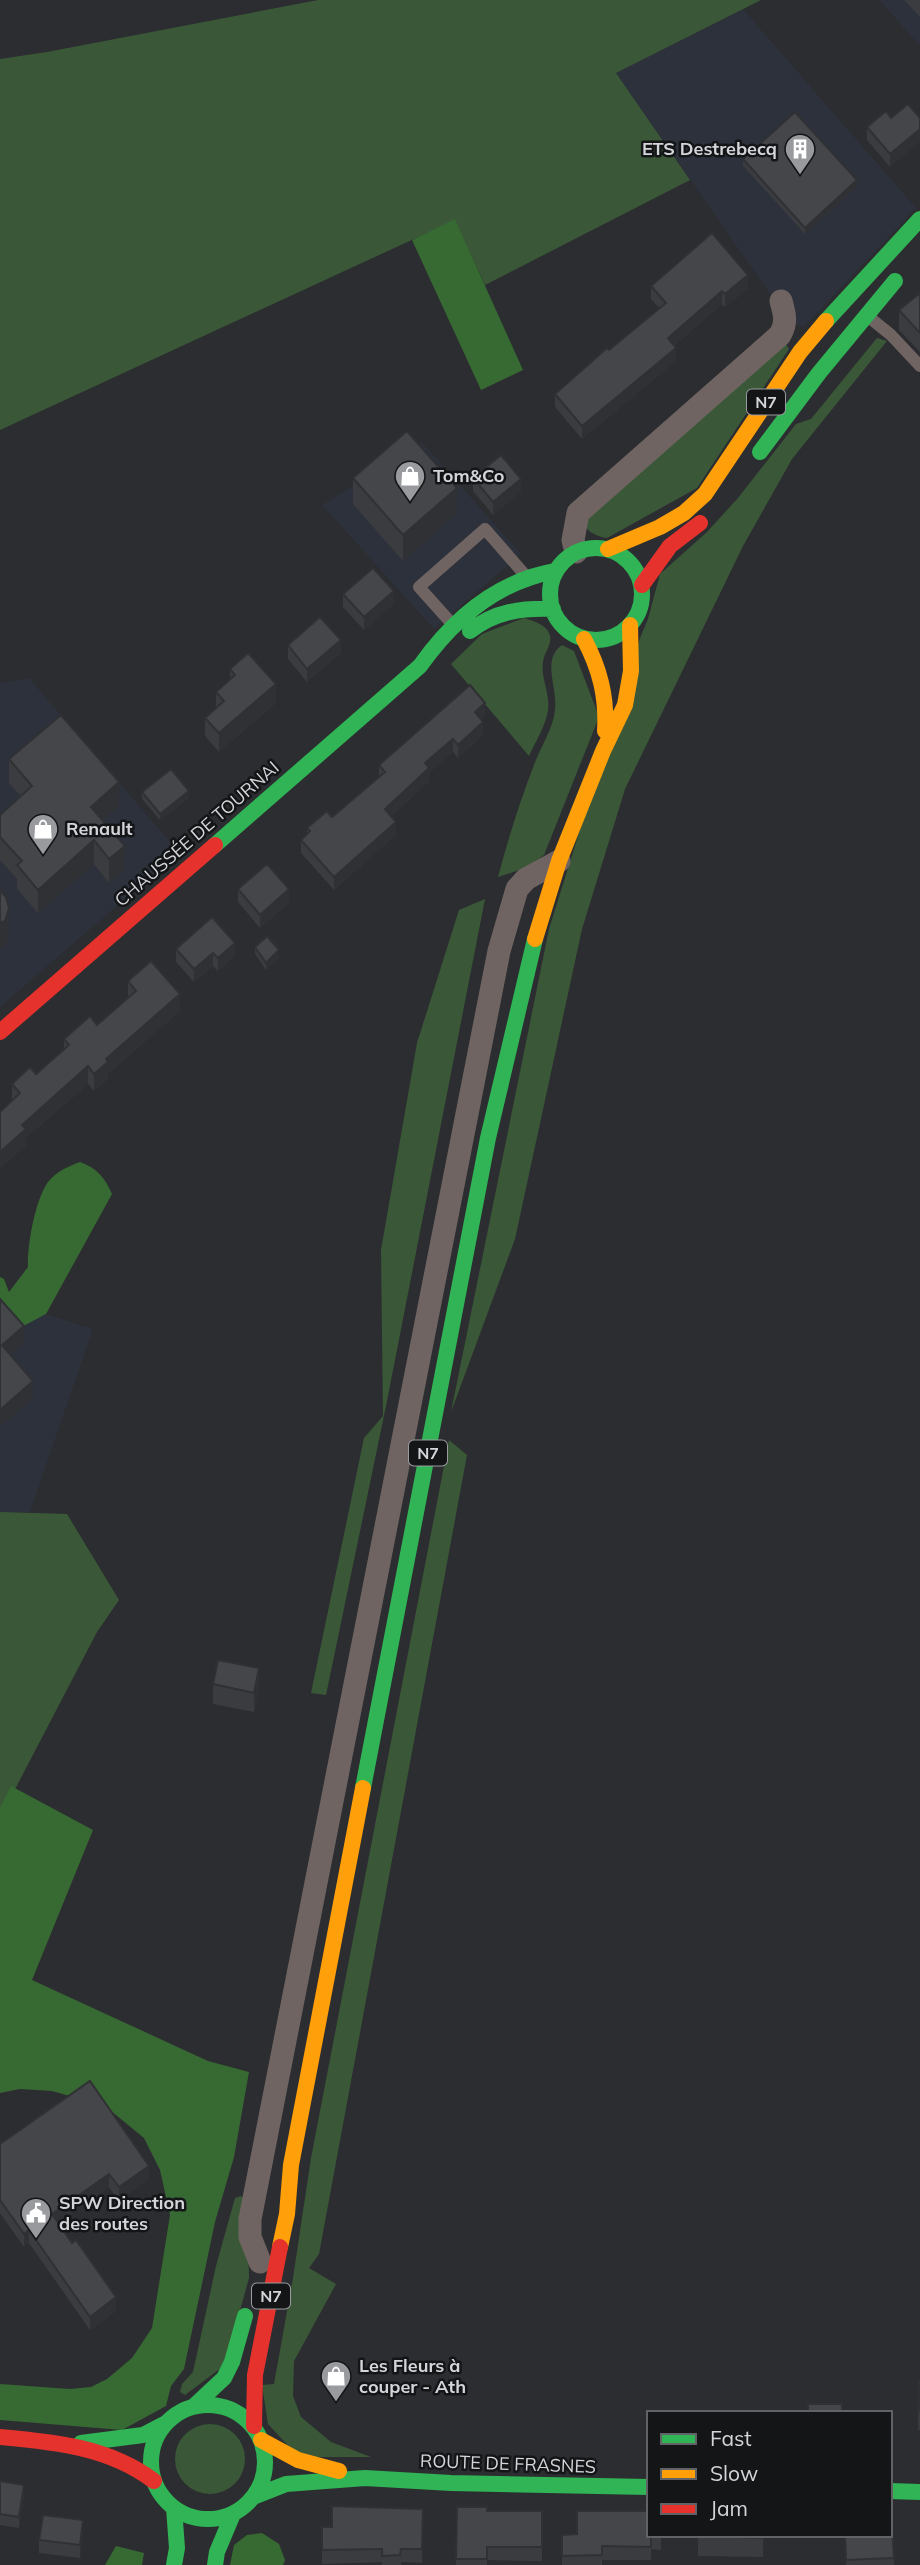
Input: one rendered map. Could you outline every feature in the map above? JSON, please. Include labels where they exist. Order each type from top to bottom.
[{"type":"main road","name":"N7","points":[[608,549],[657,530],[693,507],[705,495],[792,363],[920,219]]},
{"type":"main road","name":"N7","points":[[749,468],[866,315],[903,273]]},
{"type":"main road","points":[[642,585],[670,546],[711,512]]},
{"type":"main road","points":[[608,549],[630,562],[638,573],[642,585],[642,600],[630,625],[618,634],[605,639],[584,639],[562,625],[553,609],[550,597],[556,571],[576,552],[608,549]]},
{"type":"main road","name":"CHAUSSÉE DE TOURNAI","points":[[0,1032],[420,666],[437,641],[485,598],[526,577],[556,571]]},
{"type":"main road","name":"CHAUSSÉE DE TOURNAI","points":[[420,666],[443,655],[475,627],[495,614],[531,608],[553,609]]},
{"type":"main road","name":"N7","points":[[257,2433],[255,2375],[287,2214],[291,2165],[488,1138],[539,920],[559,861],[603,751],[625,705],[631,671],[630,625]]},
{"type":"main road","name":"N7","points":[[584,639],[603,677],[606,709],[603,751]]},
{"type":"main road","name":"N7","points":[[258,2269],[291,2165]]},
{"type":"main road","name":"N7","points":[[194,2406],[228,2370],[249,2300]]},
{"type":"main road","points":[[68,2444],[143,2435],[194,2406],[227,2408],[242,2415],[257,2433],[265,2455],[265,2470],[254,2497],[233,2514],[218,2518],[188,2516],[174,2508],[159,2492],[154,2481],[151,2457],[159,2433],[166,2423]]},
{"type":"main road","name":"ROUTE DE FRASNES","points":[[257,2433],[275,2450],[299,2462],[365,2477],[451,2483],[647,2487]]},
{"type":"main road","points":[[0,2437],[68,2444],[137,2467],[154,2481]]},
{"type":"main road","name":"ROUTE DE FRASNES","points":[[254,2497],[286,2484],[365,2477]]},
{"type":"main road","points":[[892,2491],[920,2492]]},
{"type":"main road","points":[[174,2508],[177,2548],[174,2565]]},
{"type":"main road","points":[[215,2565],[217,2552],[233,2514]]},
{"type":"street","points":[[576,552],[573,540],[578,513],[780,335],[786,317],[781,301]]},
{"type":"street","points":[[258,2269],[250,2237],[250,2219],[499,951],[517,888],[526,879],[559,861]]},
{"type":"lane","points":[[848,297],[891,335],[920,366]]},
{"type":"lane","points":[[453,626],[419,587],[485,530],[526,577]]},
{"type":"shaded area","points":[[879,0],[920,0],[920,46]]},
{"type":"shaded area","points":[[743,9],[916,208],[803,328],[786,317],[616,73]]},
{"type":"shaded area","points":[[422,442],[521,554],[434,629],[322,505]]},
{"type":"shaded area","points":[[29,678],[179,852],[0,1007],[0,683]]},
{"type":"shaded area","points":[[0,1311],[16,1330],[46,1314],[93,1329],[30,1512],[0,1512]]},
{"type":"green space","points":[[318,0],[761,0],[616,73],[690,180],[485,285],[455,220],[0,430],[0,59]]},
{"type":"green space","points":[[455,219],[523,370],[481,390],[412,240]]},
{"type":"green space","points":[[780,335],[789,349],[697,488],[607,538],[589,530],[578,513]]},
{"type":"green space","points":[[877,338],[887,341],[792,459],[743,546],[625,789],[582,929],[515,1239],[451,1412],[549,929],[660,574],[707,532],[738,498],[796,424],[811,419]]},
{"type":"green space","points":[[524,618],[543,626],[549,632],[550,639],[543,667],[548,700],[547,714],[529,756],[451,664],[482,634]]},
{"type":"green space","points":[[562,645],[574,651],[599,717],[544,855],[528,867],[498,877],[524,792],[554,717],[551,666],[552,658]]},
{"type":"green space","points":[[485,899],[386,1406],[326,1695],[311,1693],[364,1438],[383,1416],[381,1250],[417,1043],[459,910]]},
{"type":"green space","points":[[80,1162],[100,1174],[112,1194],[46,1314],[16,1330],[0,1311],[0,1277],[4,1279],[9,1292],[28,1267],[33,1223],[43,1190],[55,1175]]},
{"type":"green space","points":[[449,1440],[467,1455],[319,2254],[309,2268],[336,2284],[294,2361],[293,2396],[301,2417],[331,2442],[371,2457],[311,2457],[292,2450],[268,2424],[262,2385],[274,2384],[311,2158]]},
{"type":"green space","points":[[0,1512],[67,1514],[119,1600],[97,1632],[0,1818]]},
{"type":"green space","points":[[11,1786],[93,1830],[32,1980],[208,2061],[249,2072],[234,2157],[215,2222],[184,2369],[171,2386],[166,2406],[122,2430],[0,2420],[0,2384],[70,2389],[91,2387],[107,2379],[132,2358],[152,2328],[170,2215],[160,2170],[144,2138],[105,2106],[52,2091],[20,2089],[0,2093],[0,1808]]},
{"type":"green space","points":[[241,2196],[247,2201],[249,2278],[225,2365],[185,2395],[180,2392],[182,2384],[193,2372],[216,2266],[235,2198]]},
{"type":"green space","points":[[217,2424],[230,2430],[239,2439],[243,2445],[243,2473],[235,2484],[224,2492],[203,2494],[185,2484],[177,2473],[175,2452],[185,2434],[196,2426]]},
{"type":"green space","points":[[262,2533],[279,2544],[285,2560],[283,2565],[230,2565],[234,2545],[247,2535]]},
{"type":"green space","points":[[116,2546],[144,2553],[142,2565],[105,2565]]},
{"type":"building","points":[[908,104],[920,118],[920,129],[890,154],[867,127],[886,111],[891,118]]},
{"type":"building","name":"ETS Destrebecq","points":[[795,112],[857,180],[805,228],[743,159]]},
{"type":"building","points":[[712,233],[748,275],[725,294],[722,291],[668,338],[676,348],[582,426],[555,394],[607,348],[609,350],[666,303],[651,286]]},
{"type":"building","points":[[920,293],[920,333],[899,310]]},
{"type":"building","points":[[407,431],[457,488],[403,535],[353,478]]},
{"type":"building","points":[[501,455],[521,479],[493,502],[473,478]]},
{"type":"building","points":[[373,568],[394,591],[364,617],[343,594]]},
{"type":"building","points":[[320,617],[341,640],[307,669],[288,645]]},
{"type":"building","points":[[248,653],[276,684],[219,733],[205,718],[224,701],[216,692],[235,675],[230,669]]},
{"type":"building","points":[[470,685],[485,703],[475,712],[483,722],[458,745],[453,739],[425,763],[429,768],[385,809],[396,822],[334,877],[301,840],[310,831],[307,828],[327,811],[332,817],[385,772],[379,765]]},
{"type":"building","points":[[61,715],[119,782],[91,807],[125,846],[109,859],[94,840],[38,890],[17,865],[22,861],[0,837],[0,815],[32,786],[9,759]]},
{"type":"building","points":[[171,769],[189,791],[160,814],[142,792]]},
{"type":"building","points":[[267,864],[289,889],[260,915],[238,889]]},
{"type":"building","points":[[0,890],[6,897],[9,908],[5,921],[0,923]]},
{"type":"building","points":[[212,917],[235,943],[218,958],[213,953],[194,969],[176,949]]},
{"type":"building","points":[[267,936],[279,950],[266,963],[255,947]]},
{"type":"building","points":[[151,961],[180,994],[106,1059],[108,1062],[94,1074],[88,1066],[22,1125],[26,1129],[0,1152],[0,1112],[20,1093],[12,1084],[30,1067],[36,1074],[69,1045],[64,1039],[90,1016],[97,1025],[136,991],[128,981]]},
{"type":"building","points":[[0,1299],[24,1326],[2,1345],[33,1381],[0,1410]]},
{"type":"building","points":[[218,1660],[259,1668],[254,1693],[213,1684]]},
{"type":"building","points":[[90,2081],[149,2166],[119,2187],[109,2174],[52,2214],[72,2243],[76,2240],[116,2297],[90,2317],[29,2230],[24,2234],[0,2200],[0,2144]]},
{"type":"building","points":[[919,2381],[920,2411],[918,2411]]},
{"type":"building","points":[[808,2404],[842,2404],[842,2411],[808,2411]]},
{"type":"building","points":[[0,2481],[24,2485],[19,2517],[0,2514]]},
{"type":"building","points":[[332,2506],[423,2509],[422,2549],[401,2549],[400,2555],[382,2556],[382,2549],[322,2550],[322,2527],[332,2527]]},
{"type":"building","points":[[457,2507],[487,2507],[487,2511],[542,2511],[542,2547],[487,2547],[487,2559],[456,2559]]},
{"type":"building","points":[[577,2511],[647,2511],[647,2537],[651,2537],[651,2547],[602,2546],[602,2555],[562,2556],[562,2535],[577,2534]]},
{"type":"building","points":[[43,2515],[83,2520],[80,2545],[39,2540]]},
{"type":"building","points":[[892,2526],[894,2558],[846,2560],[845,2537],[892,2537]]},
{"type":"traffic: fast","points":[[826,321],[920,219]]},
{"type":"traffic: fast","points":[[760,452],[819,373],[895,281]]},
{"type":"traffic: fast","points":[[596,548],[614,552],[628,562],[638,576],[642,594],[638,612],[628,626],[614,636],[596,640],[578,636],[564,626],[554,612],[550,594],[554,576],[564,562],[578,552],[596,548]]},
{"type":"traffic: fast","points":[[215,845],[420,666],[462,617],[515,583],[556,571]]},
{"type":"traffic: fast","points":[[470,631],[489,619],[509,612],[553,609]]},
{"type":"traffic: fast","points":[[363,1788],[488,1138],[535,939]]},
{"type":"traffic: fast","points":[[194,2406],[224,2378],[232,2362],[245,2316]]},
{"type":"traffic: fast","points":[[208,2405],[230,2409],[240,2414],[256,2430],[261,2440],[265,2462],[261,2484],[256,2494],[240,2510],[230,2515],[208,2519],[186,2515],[176,2510],[160,2494],[155,2484],[151,2462],[155,2440],[160,2430],[176,2414],[186,2409],[208,2405]]},
{"type":"traffic: fast","points":[[81,2443],[143,2435],[166,2423]]},
{"type":"traffic: fast","points":[[253,2497],[286,2484],[365,2478],[451,2483],[647,2487]]},
{"type":"traffic: fast","points":[[892,2491],[920,2492]]},
{"type":"traffic: fast","points":[[174,2508],[177,2548],[174,2565]]},
{"type":"traffic: fast","points":[[215,2565],[217,2552],[233,2514]]},
{"type":"traffic: slow","points":[[608,549],[660,527],[684,513],[705,494],[800,352],[826,321]]},
{"type":"traffic: slow","points":[[535,939],[559,861],[603,751],[625,705],[631,671],[630,625]]},
{"type":"traffic: slow","points":[[584,639],[601,684],[605,706],[605,731]]},
{"type":"traffic: slow","points":[[280,2247],[287,2214],[291,2165],[363,1788]]},
{"type":"traffic: slow","points":[[261,2440],[298,2460],[339,2471]]},
{"type":"traffic: jam","points":[[642,585],[670,546],[700,523]]},
{"type":"traffic: jam","points":[[0,1032],[215,845]]},
{"type":"traffic: jam","points":[[254,2426],[255,2375],[280,2247]]},
{"type":"traffic: jam","points":[[0,2437],[61,2444],[100,2453],[119,2460],[154,2481]]},
{"type":"place","name":"ETS Destrebecq","points":[[800,176]]},
{"type":"place","name":"Tom&Co","points":[[410,503]]},
{"type":"place","name":"Renault","points":[[43,856]]},
{"type":"place","name":"SPW Direction des routes","points":[[36,2240]]},
{"type":"place","name":"Les Fleurs à couper - Ath","points":[[336,2403]]}]
